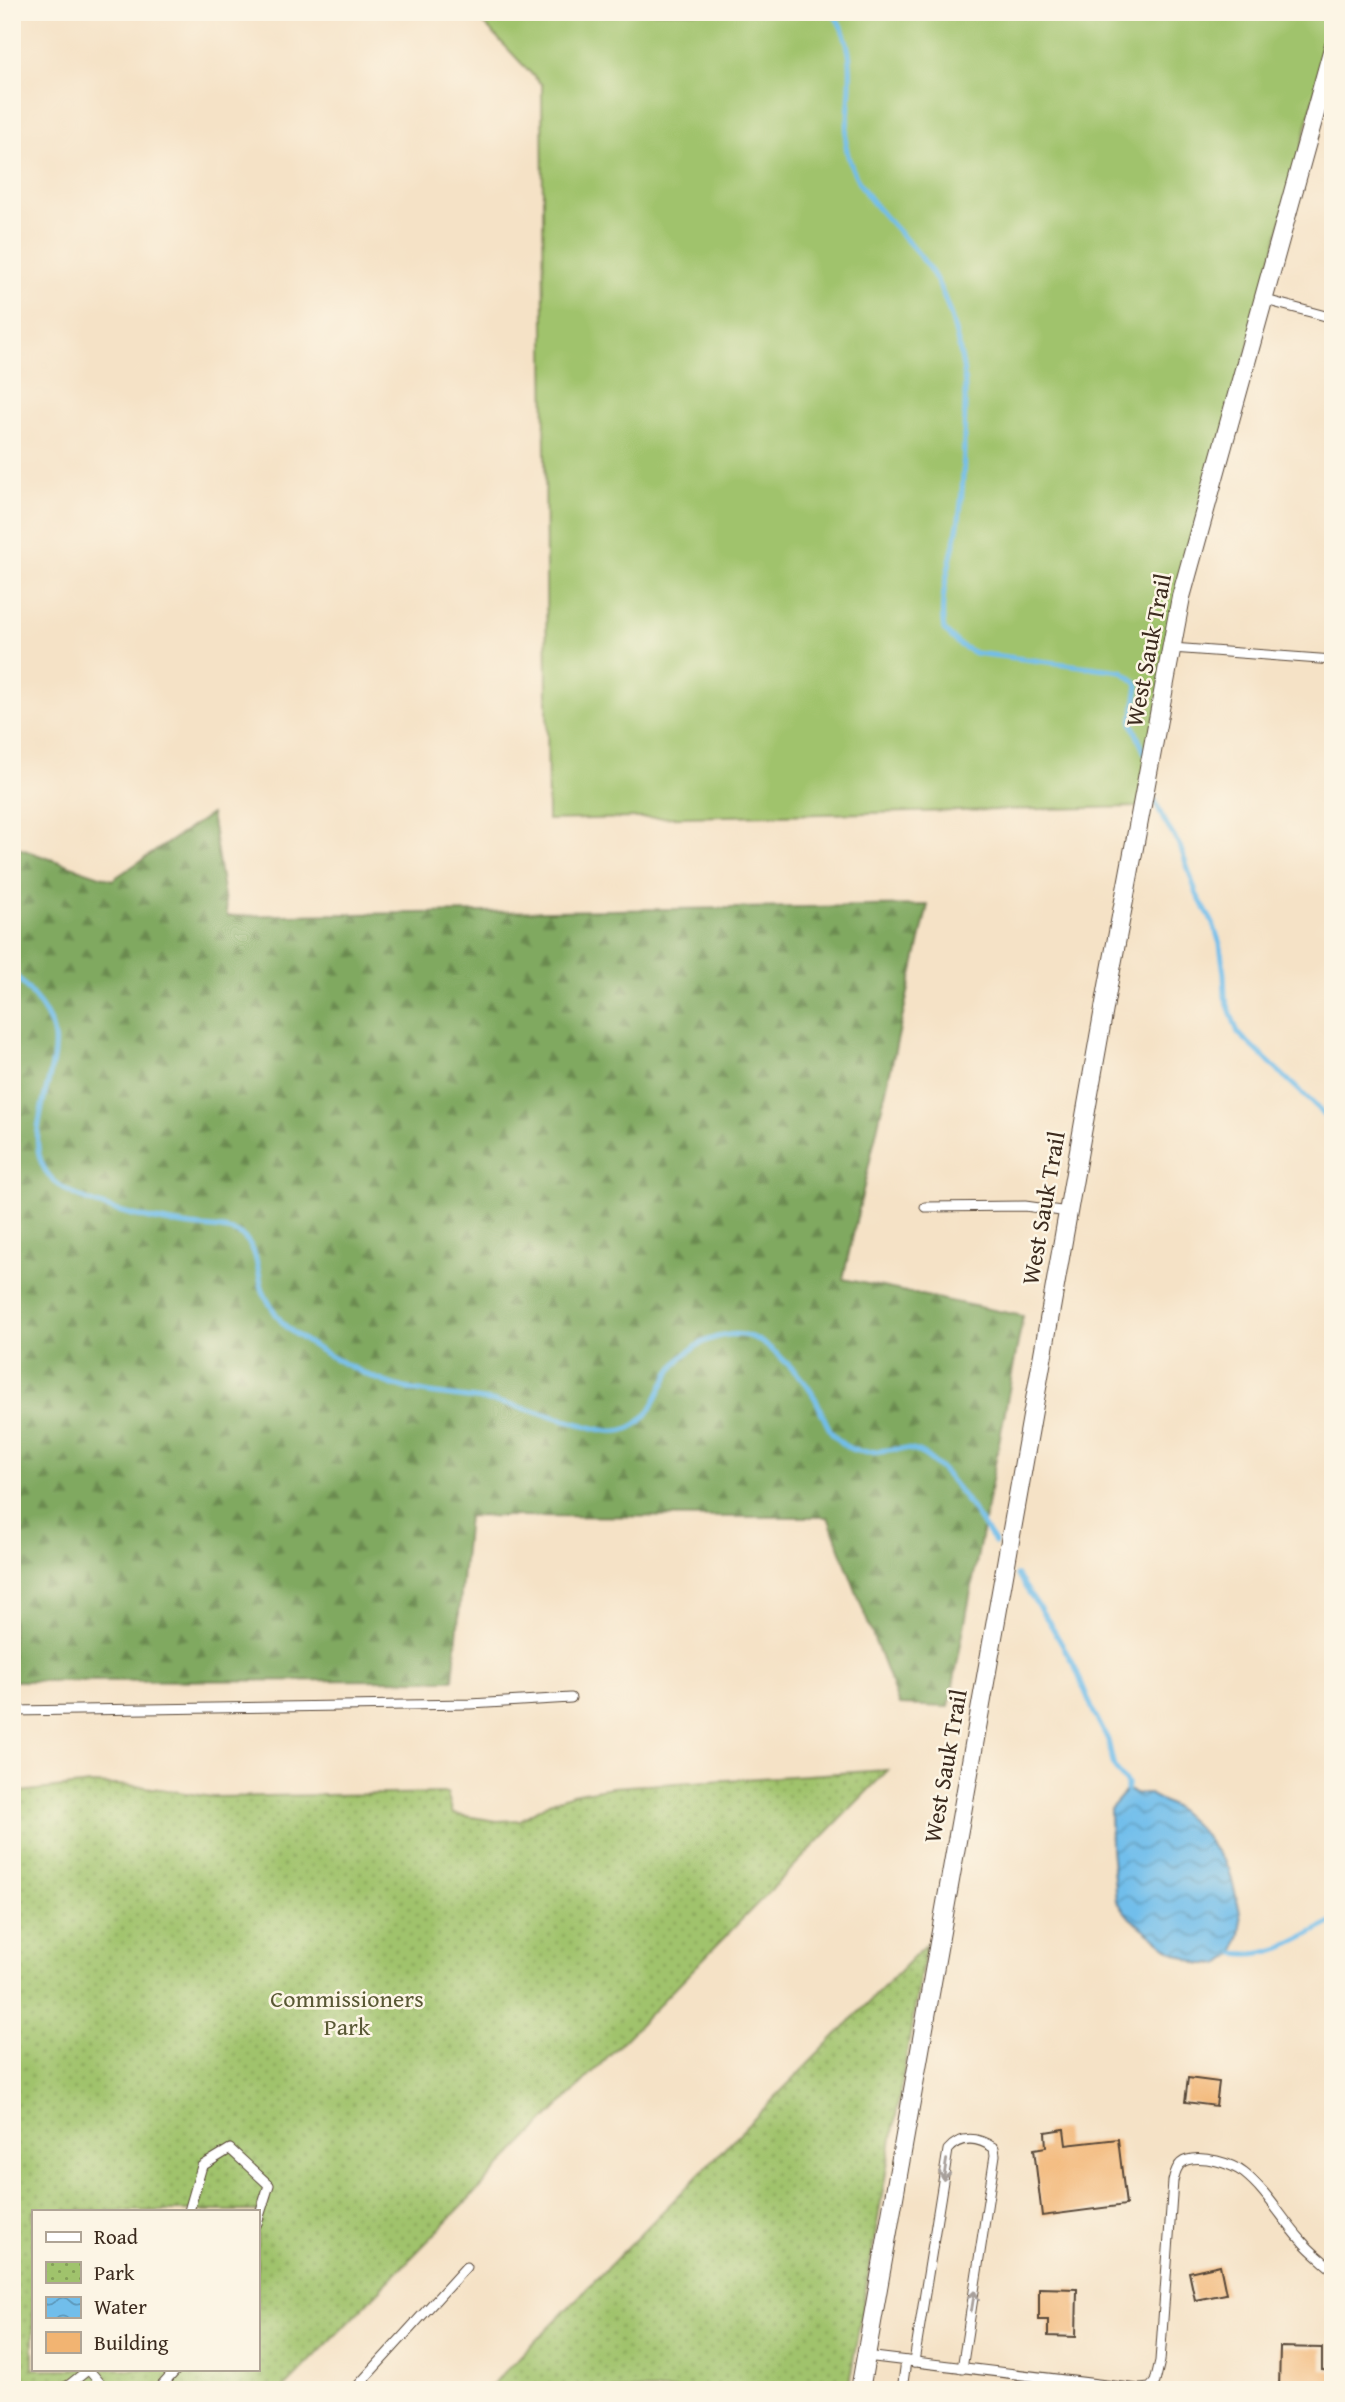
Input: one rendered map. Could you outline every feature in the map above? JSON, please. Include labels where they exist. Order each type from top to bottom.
[{"type":"street","name":"West Sauk Trail","points":[[860,2390],[1068,1212],[1181,597],[1333,48]]},
{"type":"lane","points":[[1262,299],[1333,318]]},
{"type":"lane","points":[[1172,648],[1333,660]]},
{"type":"lane","points":[[925,1207],[1025,1206],[1068,1212]]},
{"type":"lane","points":[[12,1711],[457,1704],[570,1698]]},
{"type":"lane","points":[[902,2390],[910,2362],[948,2150],[955,2143],[966,2139],[982,2140],[994,2148],[995,2155],[962,2368]]},
{"type":"lane","points":[[189,2210],[202,2166],[230,2149],[269,2185],[259,2217]]},
{"type":"lane","points":[[866,2356],[1151,2389],[1160,2361],[1173,2181],[1176,2168],[1185,2160],[1201,2159],[1227,2164],[1243,2173],[1261,2190],[1302,2241],[1333,2270]]},
{"type":"lane","points":[[354,2390],[466,2267]]},
{"type":"lane","points":[[59,2390],[87,2370]]},
{"type":"lane","points":[[89,2370],[106,2390]]},
{"type":"lane","points":[[158,2390],[176,2370]]},
{"type":"green space","points":[[473,12],[1333,12],[1333,27],[1186,582],[1138,807],[548,820],[542,85]]},
{"type":"green space","points":[[211,814],[227,916],[928,905],[843,1279],[1023,1316],[949,1707],[899,1705],[828,1517],[468,1516],[453,1680],[12,1681],[12,846],[112,880]]},
{"type":"green space","name":"Commissioners Park","points":[[888,1770],[282,2390],[12,2390],[12,1793],[90,1784],[139,1786],[212,1797],[447,1793],[453,1814],[497,1821],[520,1820],[549,1803],[572,1794],[612,1787]]},
{"type":"green space","points":[[926,1944],[848,2390],[487,2390]]},
{"type":"water","points":[[1127,1790],[1149,1794],[1176,1808],[1200,1830],[1229,1869],[1240,1912],[1241,1929],[1235,1953],[1220,1964],[1201,1964],[1173,1952],[1130,1918],[1116,1901],[1110,1809]]},
{"type":"building","points":[[1188,2078],[1219,2082],[1216,2106],[1185,2102]]},
{"type":"building","points":[[1064,2129],[1066,2145],[1118,2139],[1126,2205],[1042,2216],[1034,2149],[1046,2147],[1045,2132]]},
{"type":"building","points":[[1220,2265],[1226,2294],[1195,2300],[1189,2272]]},
{"type":"building","points":[[1039,2288],[1077,2289],[1076,2337],[1048,2336],[1048,2320],[1039,2320]]},
{"type":"building","points":[[1280,2347],[1322,2348],[1322,2370],[1333,2371],[1333,2390],[1279,2390]]},
{"type":"waterway","points":[[832,12],[840,24],[849,50],[846,146],[851,166],[859,183],[883,215],[910,244],[934,276],[950,315],[963,366],[965,406],[962,492],[944,590],[944,630],[960,645],[975,653],[1122,671],[1138,686],[1132,723],[1145,754]]},
{"type":"waterway","points":[[1155,800],[1164,821],[1180,846],[1197,895],[1213,923],[1220,944],[1225,997],[1238,1033],[1319,1109],[1333,1127]]},
{"type":"waterway","points":[[12,972],[44,1010],[54,1037],[51,1071],[38,1129],[42,1164],[52,1179],[80,1197],[118,1211],[239,1234],[246,1239],[254,1252],[263,1291],[279,1318],[290,1330],[318,1349],[353,1368],[397,1386],[501,1403],[600,1430],[618,1431],[641,1420],[653,1405],[671,1371],[690,1351],[719,1337],[751,1337],[772,1350],[804,1382],[838,1440],[860,1451],[903,1449],[923,1455],[947,1476],[995,1543]]},
{"type":"waterway","points":[[1017,1575],[1075,1667],[1108,1740],[1114,1767],[1127,1784],[1127,1790]]},
{"type":"waterway","points":[[1235,1953],[1275,1950],[1333,1922]]}]
